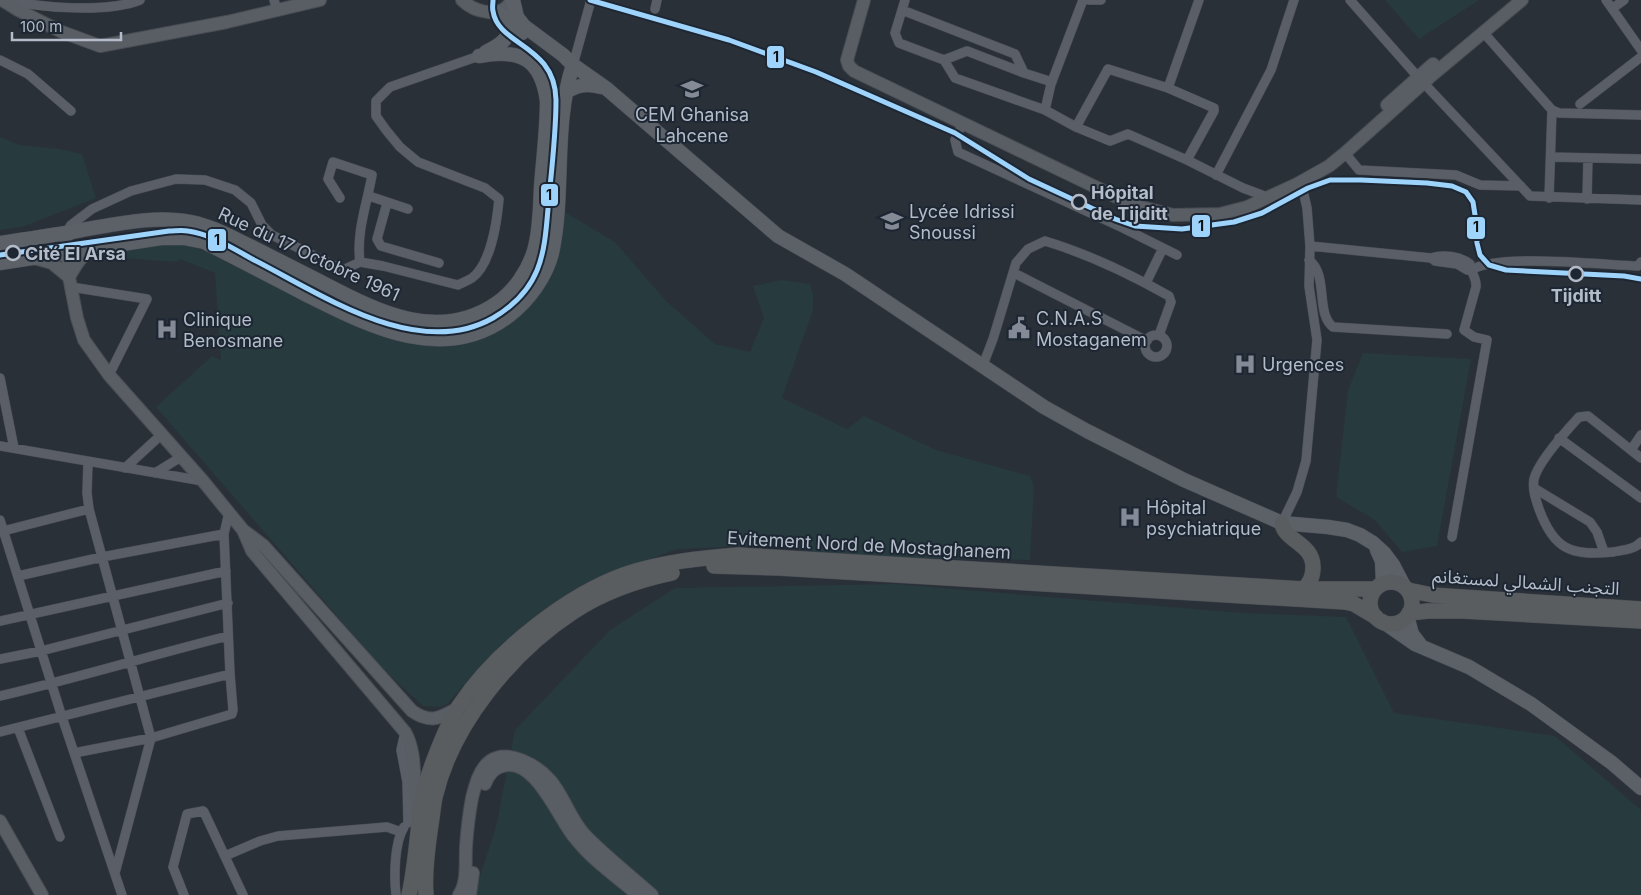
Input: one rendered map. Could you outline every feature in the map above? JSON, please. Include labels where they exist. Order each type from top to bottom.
[{"type":"highway","points":[[1282,523],[1285,531],[1304,546],[1313,562],[1311,580],[1304,589]]},
{"type":"highway","name":"Evitement Nord de Mostaghanem","points":[[409,895],[412,880],[415,820],[432,764],[458,708],[473,687],[503,655],[536,626],[566,605],[626,574],[697,559],[738,555],[1304,589],[1379,586]]},
{"type":"highway","name":"Evitement Nord de Mostaghanem","points":[[426,895],[428,847],[435,796],[447,763],[475,710],[490,689],[515,660],[574,612],[608,594],[661,575],[695,568],[728,566],[1345,602],[1354,604],[1379,619]]},
{"type":"highway","points":[[1394,582],[1406,588],[1412,602],[1408,614],[1396,623],[1379,619],[1370,606],[1370,600],[1379,586],[1394,582]]},
{"type":"highway","name":"التجنب الشمالي لمستغانم","points":[[1406,588],[1432,595],[1641,609]]},
{"type":"highway","name":"التجنب الشمالي لمستغانم","points":[[1408,614],[1428,611],[1463,611],[1641,621]]},
{"type":"main road","points":[[2,0],[62,32],[100,46],[149,38],[276,5],[320,0]]},
{"type":"main road","points":[[462,0],[475,9],[502,17],[560,60],[573,65]]},
{"type":"main road","points":[[502,17],[512,0]]},
{"type":"main road","points":[[512,0],[515,13],[520,22],[606,89],[778,236],[845,274],[1044,407],[1184,480],[1282,523],[1347,530],[1360,535],[1373,543],[1393,565],[1406,588]]},
{"type":"main road","points":[[864,0],[847,60],[849,66],[859,74],[1141,208],[1184,216],[1220,214],[1247,207],[1329,166],[1508,0]]},
{"type":"main road","points":[[1301,181],[1421,80],[1522,0]]},
{"type":"main road","points":[[479,56],[504,41],[508,26],[502,17]]},
{"type":"main road","name":"Rue du 17 Octobre 1961","points":[[0,243],[153,220],[169,219],[192,222],[226,234],[358,301],[410,320],[448,322],[481,313],[501,300],[516,285],[529,264],[536,239],[548,101],[540,74],[517,48],[502,17]]},
{"type":"main road","points":[[479,56],[509,54],[525,58]]},
{"type":"main road","name":"Rue du 17 Octobre 1961","points":[[0,263],[161,238],[194,239],[340,312],[388,331],[416,338],[441,340],[484,331],[504,319],[524,302],[540,281],[551,256],[556,227],[563,109],[573,65]]},
{"type":"main road","points":[[566,92],[581,85],[590,84],[606,89]]},
{"type":"main road","points":[[66,233],[66,253],[70,282],[77,318],[84,340],[109,375],[229,512],[243,530],[252,551],[405,732],[412,748],[416,803],[415,820]]},
{"type":"main road","points":[[70,282],[77,262],[94,248]]},
{"type":"main road","points":[[34,258],[52,263],[70,282]]},
{"type":"main road","points":[[243,530],[263,545],[412,711],[423,718],[431,719],[443,716],[458,708]]},
{"type":"main road","points":[[1373,543],[1382,562],[1379,586]]},
{"type":"main road","points":[[1408,614],[1412,634],[1425,649]]},
{"type":"main road","points":[[1379,619],[1415,644],[1469,667],[1537,708],[1612,763],[1641,788]]},
{"type":"main road","points":[[405,732],[412,711]]},
{"type":"main road","points":[[459,895],[465,881],[468,826],[474,790],[480,773],[489,762],[498,757],[514,758],[528,762],[542,771],[551,781],[574,823],[652,895]]},
{"type":"main road","points":[[470,895],[472,891],[478,807],[482,790],[491,772],[498,767],[507,765],[519,767],[542,787],[576,840],[638,895]]},
{"type":"main road","points":[[0,821],[42,895]]},
{"type":"street","points":[[8,0],[42,5],[99,7],[133,3],[140,0]]},
{"type":"street","points":[[573,65],[591,0]]},
{"type":"street","points":[[906,0],[895,33],[899,43],[944,60],[955,78],[1045,110],[1076,127],[1110,141],[1128,134],[1187,160],[1243,188],[1267,197]]},
{"type":"street","points":[[1045,110],[1052,82],[1083,0]]},
{"type":"street","points":[[1089,0],[1101,0]]},
{"type":"street","points":[[1168,88],[1199,0]]},
{"type":"street","points":[[1216,175],[1223,166],[1271,70],[1294,0]]},
{"type":"street","points":[[1350,0],[1421,80],[1530,196],[1641,200]]},
{"type":"street","points":[[1606,0],[1641,50]]},
{"type":"street","points":[[1613,8],[1624,0]]},
{"type":"street","points":[[902,10],[1015,54],[1024,73]]},
{"type":"street","points":[[1483,32],[1552,110],[1558,112],[1641,115]]},
{"type":"street","points":[[944,60],[967,52],[1052,82]]},
{"type":"street","points":[[66,233],[71,225],[92,210],[131,191],[176,179],[205,180],[235,190],[251,203],[262,226],[272,235],[343,270],[360,262],[458,285],[473,277],[485,261],[498,218],[499,198],[485,188],[418,162],[400,146],[376,116],[376,101],[390,87],[479,56]]},
{"type":"street","points":[[1580,104],[1641,57]]},
{"type":"street","points":[[0,60],[28,74],[71,111]]},
{"type":"street","points":[[1076,127],[1108,69],[1168,88],[1214,108],[1187,160]]},
{"type":"street","points":[[1549,198],[1552,110]]},
{"type":"street","points":[[963,122],[955,140],[958,152],[1177,255]]},
{"type":"street","points":[[1345,153],[1359,170],[1456,175],[1480,185],[1521,186]]},
{"type":"street","points":[[1551,157],[1641,159]]},
{"type":"street","points":[[1587,199],[1588,158]]},
{"type":"street","points":[[340,198],[328,179],[332,162],[372,175],[369,196],[361,225],[358,249],[360,262]]},
{"type":"street","points":[[1282,523],[1296,492],[1306,461],[1317,340],[1309,286],[1310,246],[1301,181]]},
{"type":"street","points":[[1243,188],[1247,207]]},
{"type":"street","points":[[369,196],[408,209]]},
{"type":"street","points":[[387,203],[377,239],[381,246],[439,263]]},
{"type":"street","points":[[983,365],[993,340],[1016,263],[1028,249],[1045,241],[1069,248],[1146,283],[1169,296],[1171,302],[1159,335]]},
{"type":"street","points":[[1310,246],[1431,258],[1435,261],[1457,264],[1467,270],[1478,266],[1517,261],[1640,265]]},
{"type":"street","points":[[1146,283],[1163,248]]},
{"type":"street","points":[[1309,260],[1317,270],[1327,320],[1333,327],[1447,334]]},
{"type":"street","points":[[1452,537],[1487,340],[1474,337],[1464,330],[1477,280],[1471,269]]},
{"type":"street","points":[[1014,273],[1147,341]]},
{"type":"street","points":[[70,282],[147,299],[109,375]]},
{"type":"street","points":[[1159,335],[1165,339],[1167,345],[1165,352],[1160,356],[1153,356],[1147,351],[1147,341],[1152,336],[1159,335]]},
{"type":"street","points":[[0,378],[14,448]]},
{"type":"street","points":[[1641,458],[1588,416],[1579,417],[1559,438],[1537,472],[1534,480],[1535,498],[1549,532],[1556,540],[1571,550],[1581,553],[1604,552],[1634,548],[1641,542]]},
{"type":"street","points":[[125,468],[161,434]]},
{"type":"street","points":[[1631,450],[1641,435]]},
{"type":"street","points":[[1559,438],[1641,498]]},
{"type":"street","points":[[0,446],[203,481]]},
{"type":"street","points":[[155,473],[181,458]]},
{"type":"street","points":[[88,462],[89,509],[151,738],[115,873]]},
{"type":"street","points":[[1534,488],[1590,522],[1597,532],[1604,552]]},
{"type":"street","points":[[4,531],[89,509]]},
{"type":"street","points":[[74,753],[151,738],[232,714],[234,710],[230,674],[224,534],[229,512]]},
{"type":"street","points":[[0,520],[62,717],[122,895]]},
{"type":"street","points":[[18,576],[102,557],[224,534]]},
{"type":"street","points":[[0,621],[226,571]]},
{"type":"street","points":[[0,659],[228,603]]},
{"type":"street","points":[[0,696],[52,684],[130,661],[228,636]]},
{"type":"street","points":[[0,732],[230,674]]},
{"type":"street","points":[[18,728],[60,837]]},
{"type":"street","points":[[184,895],[173,867],[187,814],[204,812],[243,895]]},
{"type":"street","points":[[396,895],[398,844],[401,832],[415,820]]},
{"type":"street","points":[[225,856],[260,841],[278,836],[387,828],[401,832]]},
{"type":"green space","points":[[1385,0],[1479,0],[1419,39]]},
{"type":"green space","points":[[0,137],[19,145],[59,149],[82,154],[96,198],[25,226],[0,230]]},
{"type":"green space","points":[[563,211],[615,242],[666,301],[715,344],[750,352],[764,318],[753,286],[781,280],[810,284],[813,294],[813,310],[782,398],[847,429],[864,416],[936,450],[1030,476],[1034,487],[1030,560],[905,558],[813,552],[767,545],[677,549],[597,579],[521,630],[474,674],[447,704],[439,707],[423,706],[383,669],[156,407],[212,356],[221,360],[215,273],[180,259],[177,262],[97,256],[143,244],[181,242],[441,346],[523,311]]},
{"type":"green space","points":[[1363,353],[1471,359],[1437,546],[1402,552],[1375,520],[1336,497],[1348,390]]},
{"type":"green space","points":[[894,584],[1242,613],[1346,617],[1394,713],[1555,736],[1641,810],[1641,895],[474,895],[496,827],[515,730],[610,630],[675,588]]},
{"type":"transit line","name":"1","points":[[0,255],[169,231],[188,231],[222,242],[339,305],[370,318],[402,328],[433,332],[464,329],[493,318],[511,305],[525,291],[534,277],[540,261],[546,226],[556,100],[553,82],[546,67],[537,56],[505,32],[497,23],[493,10],[493,0]]},
{"type":"transit line","name":"1","points":[[590,0],[729,40],[816,72],[955,133],[1029,179],[1115,219],[1135,226],[1182,229],[1234,222],[1262,213],[1308,188],[1330,180],[1427,183],[1452,186],[1466,192],[1473,202],[1480,255],[1489,265],[1506,270],[1624,276],[1641,279]]},
{"type":"place","name":"CEM Ghanisa Lahcene","points":[[692,89]]},
{"type":"place","name":"Hôpital de Tijditt","points":[[1079,202]]},
{"type":"place","name":"Lycée Idrissi Snoussi","points":[[892,221]]},
{"type":"place","name":"Cité El Arsa","points":[[13,253]]},
{"type":"place","name":"Tijditt","points":[[1576,274]]},
{"type":"place","name":"C.N.A.S Mostaganem","points":[[1019,328]]},
{"type":"place","name":"Clinique Benosmane","points":[[167,329]]},
{"type":"place","name":"Urgences","points":[[1245,364]]},
{"type":"place","name":"Hôpital psychiatrique","points":[[1130,517]]}]
